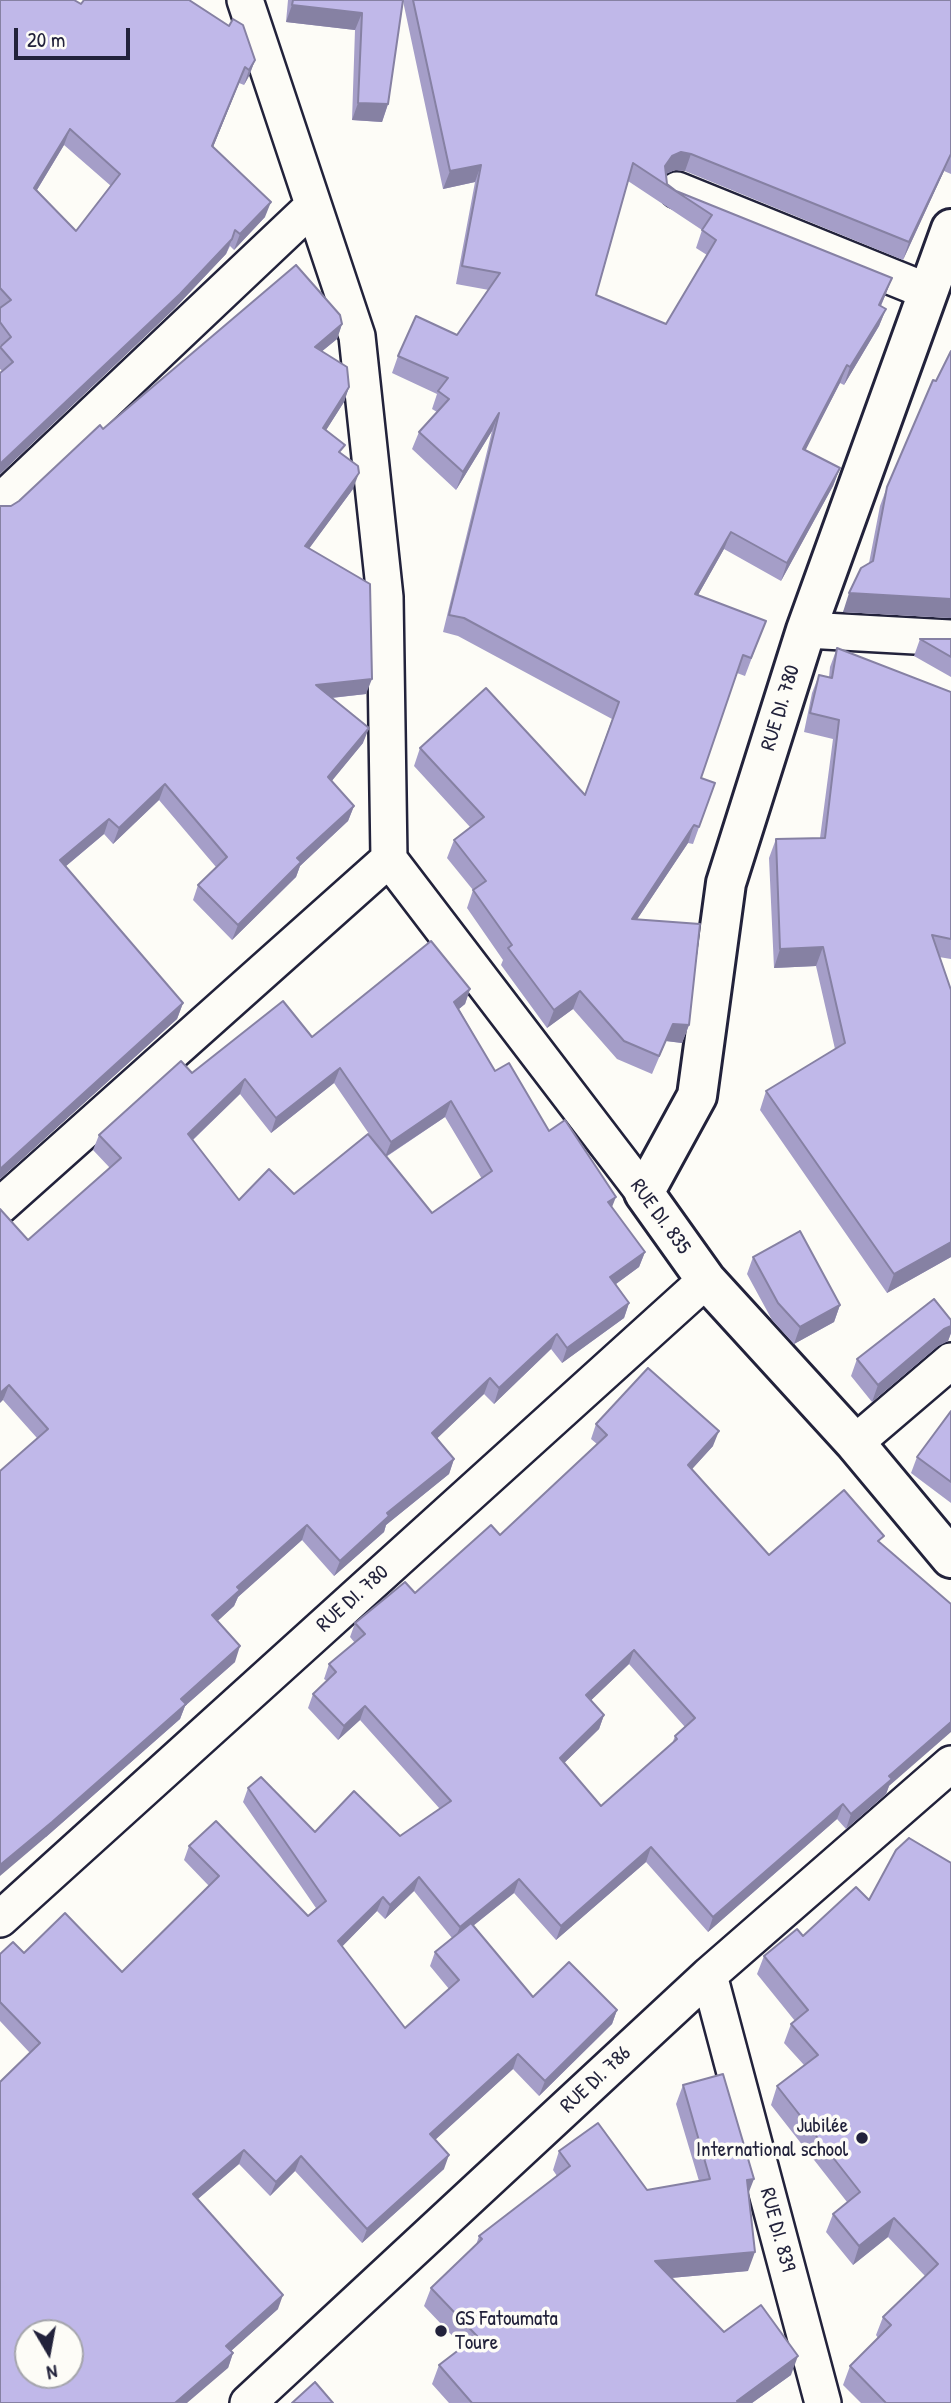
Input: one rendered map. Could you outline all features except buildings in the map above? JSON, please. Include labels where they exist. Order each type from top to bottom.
[{"type":"street","points":[[0,1206],[389,859],[385,597],[357,336],[245,0]]},
{"type":"street","points":[[677,190],[929,292]]},
{"type":"street","points":[[0,502],[313,206]]},
{"type":"street","name":"RUE DI. 780","points":[[644,1193],[697,1096],[726,883],[806,630],[951,229]]},
{"type":"street","points":[[806,630],[951,638]]},
{"type":"street","name":"RUE DI. 835","points":[[389,859],[644,1193],[706,1280],[855,1443],[951,1558]]},
{"type":"street","name":"RUE DI. 780","points":[[0,1919],[706,1280]]},
{"type":"street","points":[[855,1443],[951,1361]]},
{"type":"street","name":"RUE DI. 786","points":[[248,2403],[709,1975],[951,1764]]},
{"type":"street","name":"RUE DI. 839","points":[[709,1975],[823,2403]]},
{"type":"place","name":"Jubilée International school","points":[[862,2138]]},
{"type":"place","name":"GS Fatoumata Toure","points":[[441,2331]]}]
